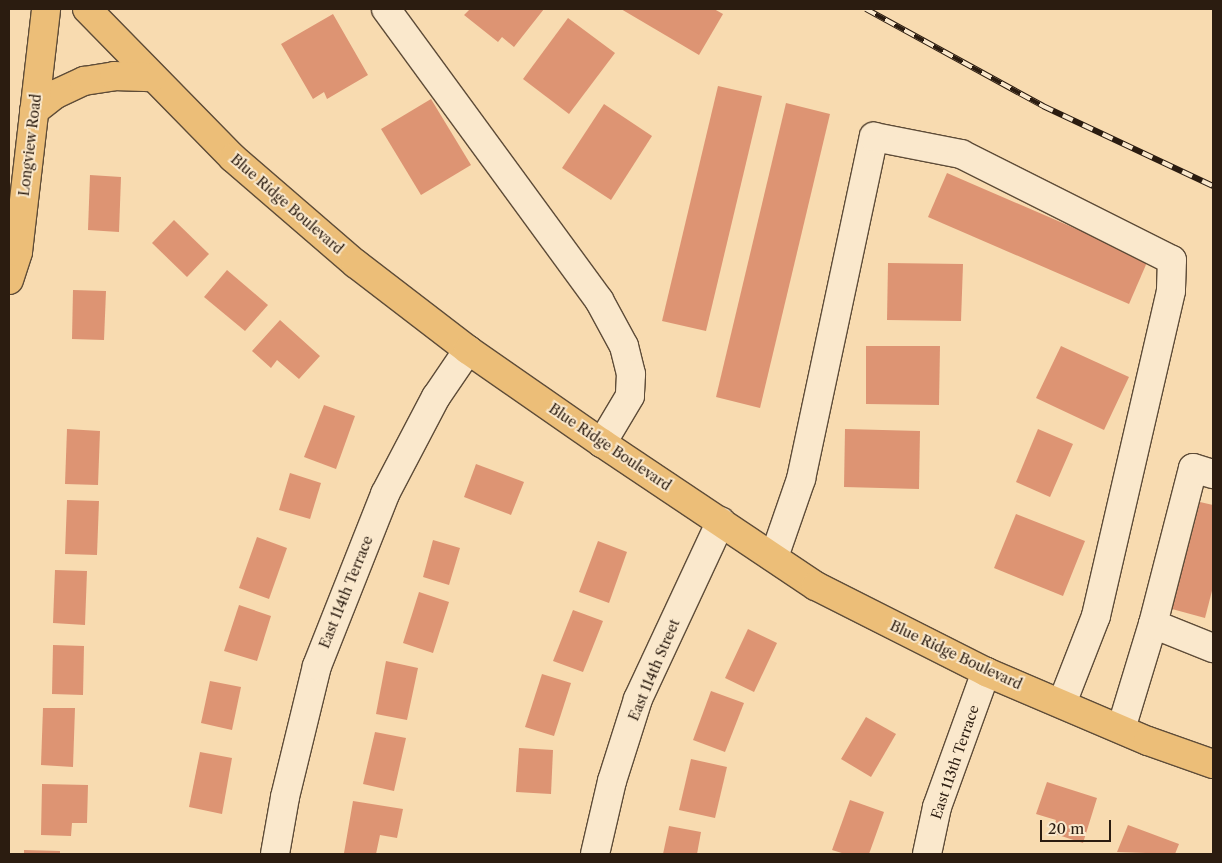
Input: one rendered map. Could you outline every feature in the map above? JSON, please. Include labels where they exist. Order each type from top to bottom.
[{"type":"main road","name":"Longview Road","points":[[9,280],[18,252],[46,9]]},
{"type":"main road","name":"Blue Ridge Boulevard","points":[[87,9],[152,77],[248,171],[356,264],[468,350],[602,443],[816,586],[986,672],[1121,729],[1213,764]]},
{"type":"main road","points":[[34,111],[56,94],[84,81],[114,76],[152,77]]},
{"type":"street","points":[[386,9],[599,300],[624,346],[631,374],[630,396],[602,443]]},
{"type":"street","points":[[774,557],[801,479],[874,137],[961,154],[1172,260],[1171,291],[1096,616],[1062,703]]},
{"type":"street","name":"East 114th Terrace","points":[[275,854],[285,797],[317,666],[385,494],[436,397],[468,350]]},
{"type":"street","points":[[1121,729],[1153,624],[1193,468],[1213,474]]},
{"type":"street","name":"East 114th Street","points":[[595,854],[612,781],[638,699],[721,521]]},
{"type":"street","points":[[1153,624],[1213,648]]},
{"type":"street","name":"East 113th Terrace","points":[[927,854],[937,807],[986,672]]},
{"type":"building","points":[[470,9],[544,9],[514,47],[502,37],[498,42],[464,15]]},
{"type":"building","points":[[621,9],[714,9],[723,14],[699,55]]},
{"type":"building","points":[[333,14],[368,75],[327,99],[324,92],[313,99],[281,44]]},
{"type":"building","points":[[568,18],[615,53],[569,114],[523,79]]},
{"type":"building","points":[[718,86],[762,96],[706,331],[662,321]]},
{"type":"building","points":[[431,99],[471,165],[421,195],[381,129]]},
{"type":"building","points":[[786,103],[830,114],[760,408],[716,397]]},
{"type":"building","points":[[604,104],[652,136],[611,200],[562,168]]},
{"type":"building","points":[[947,173],[1148,260],[1129,304],[928,217]]},
{"type":"building","points":[[90,175],[121,177],[119,232],[88,230]]},
{"type":"building","points":[[174,220],[209,254],[187,277],[152,243]]},
{"type":"building","points":[[888,263],[963,264],[961,321],[887,320]]},
{"type":"building","points":[[227,270],[268,305],[245,331],[204,297]]},
{"type":"building","points":[[73,290],[106,291],[104,340],[72,339]]},
{"type":"building","points":[[280,320],[320,356],[299,379],[277,360],[271,368],[252,351]]},
{"type":"building","points":[[866,346],[940,346],[939,405],[866,404]]},
{"type":"building","points":[[1061,346],[1129,377],[1104,430],[1036,398]]},
{"type":"building","points":[[324,405],[355,416],[336,469],[304,457]]},
{"type":"building","points":[[67,429],[100,431],[98,485],[65,484]]},
{"type":"building","points":[[845,429],[920,431],[919,489],[844,487]]},
{"type":"building","points":[[1038,429],[1073,444],[1050,497],[1016,482]]},
{"type":"building","points":[[476,464],[524,482],[511,515],[464,497]]},
{"type":"building","points":[[290,473],[321,483],[310,519],[279,510]]},
{"type":"building","points":[[67,500],[99,501],[97,555],[65,554]]},
{"type":"building","points":[[1200,502],[1213,505],[1213,587],[1205,618],[1172,609]]},
{"type":"building","points":[[1016,514],[1085,541],[1063,596],[994,568]]},
{"type":"building","points":[[257,537],[287,548],[269,599],[239,588]]},
{"type":"building","points":[[433,540],[460,548],[449,585],[423,577]]},
{"type":"building","points":[[598,541],[627,552],[609,603],[579,592]]},
{"type":"building","points":[[55,570],[87,571],[85,625],[53,623]]},
{"type":"building","points":[[419,592],[449,602],[433,653],[403,643]]},
{"type":"building","points":[[239,605],[271,616],[257,661],[224,651]]},
{"type":"building","points":[[573,610],[603,621],[583,672],[553,661]]},
{"type":"building","points":[[748,629],[777,643],[754,692],[725,678]]},
{"type":"building","points":[[53,645],[84,646],[83,695],[52,694]]},
{"type":"building","points":[[386,661],[418,668],[407,720],[376,714]]},
{"type":"building","points":[[542,674],[571,683],[554,736],[525,727]]},
{"type":"building","points":[[210,681],[241,687],[232,730],[201,723]]},
{"type":"building","points":[[711,691],[744,703],[725,752],[693,740]]},
{"type":"building","points":[[43,708],[75,708],[73,767],[41,765]]},
{"type":"building","points":[[866,717],[896,734],[871,777],[841,759]]},
{"type":"building","points":[[375,732],[406,738],[394,791],[363,784]]},
{"type":"building","points":[[519,748],[553,750],[551,794],[516,792]]},
{"type":"building","points":[[200,752],[232,758],[222,814],[189,807]]},
{"type":"building","points":[[691,759],[727,767],[715,818],[679,810]]},
{"type":"building","points":[[1047,782],[1097,798],[1083,843],[1052,833],[1056,820],[1036,814]]},
{"type":"building","points":[[42,784],[88,785],[87,823],[72,823],[71,836],[41,835]]},
{"type":"building","points":[[850,800],[884,812],[869,854],[845,854],[832,850]]},
{"type":"building","points":[[353,801],[403,809],[397,838],[380,835],[376,854],[344,853]]},
{"type":"building","points":[[1128,825],[1179,844],[1175,854],[1117,852]]},
{"type":"building","points":[[669,826],[701,832],[697,854],[663,854]]},
{"type":"building","points":[[24,850],[60,851],[60,854],[24,854]]},
{"type":"railway","points":[[866,9],[1043,106],[1213,186]]}]
